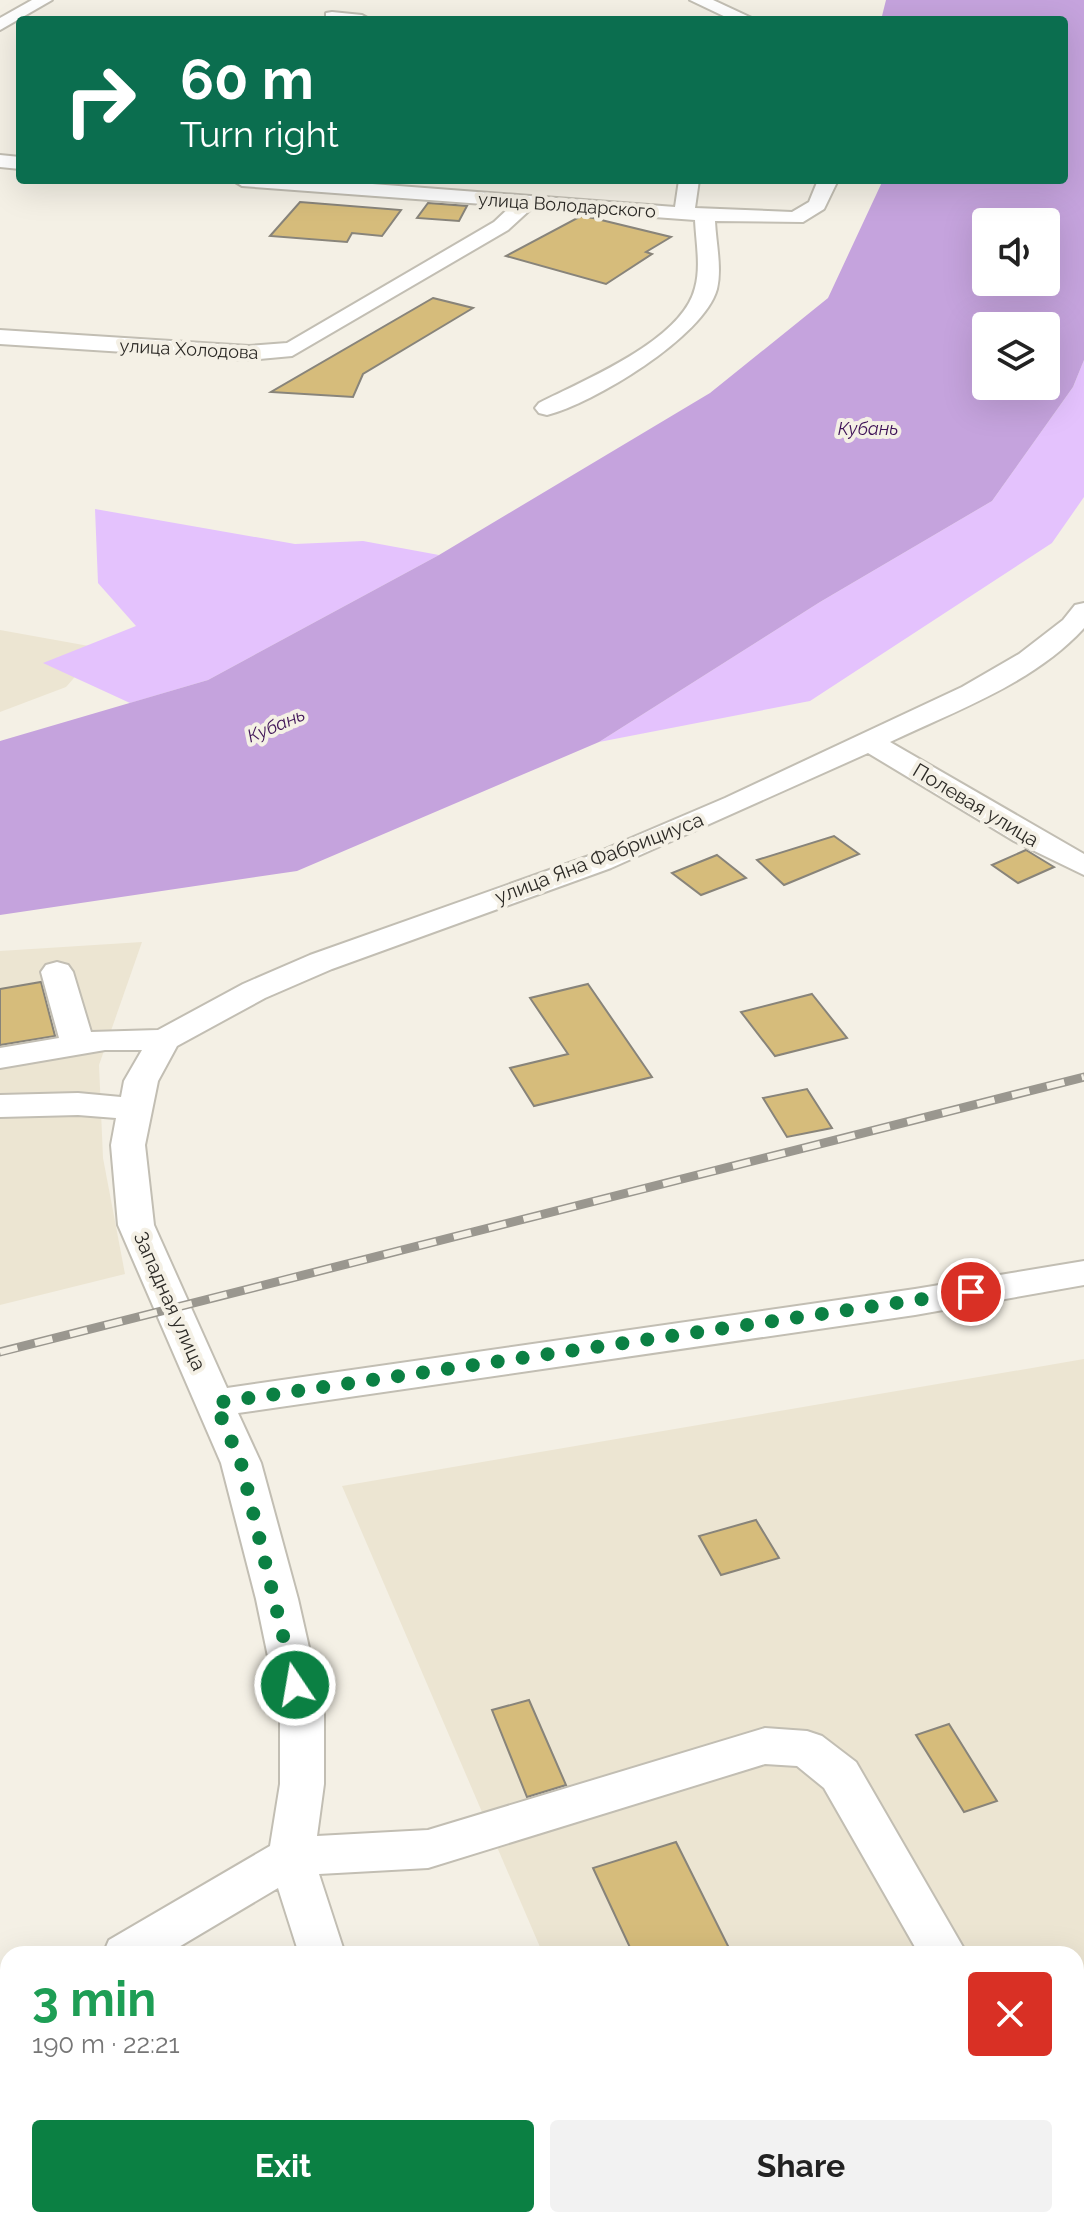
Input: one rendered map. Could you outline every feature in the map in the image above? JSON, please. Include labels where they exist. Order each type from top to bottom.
[{"type":"street","points":[[0,25],[44,0]]},
{"type":"street","points":[[698,0],[737,16]]},
{"type":"street","name":"улица Володарского","points":[[345,184],[423,187],[527,202],[796,218],[817,205],[826,184]]},
{"type":"street","points":[[547,408],[654,350],[690,319],[706,291],[690,184]]},
{"type":"street","name":"улица Холодова","points":[[0,337],[249,353],[292,349],[501,226],[527,202]]},
{"type":"street","name":"улица Яна Фабрициуса","points":[[164,1040],[254,991],[321,962],[600,862],[870,742],[972,693],[1029,660],[1072,626],[1084,611]]},
{"type":"street","name":"Полевая улица","points":[[870,742],[1025,835],[1084,866]]},
{"type":"street","points":[[57,972],[78,1045]]},
{"type":"street","points":[[0,1058],[105,1040],[164,1040],[141,1081],[135,1109],[78,1104],[0,1106]]},
{"type":"street","name":"Западная улица","points":[[135,1109],[128,1145],[136,1225],[241,1463],[277,1599],[302,1714],[302,1784],[291,1857],[319,1946]]},
{"type":"street","points":[[215,1403],[915,1302],[1084,1273]]},
{"type":"street","points":[[140,1946],[291,1857],[428,1849],[765,1746],[807,1749],[840,1775],[939,1946]]},
{"type":"shaded area","points":[[1084,360],[1084,497],[1052,543],[810,701],[599,742],[820,602],[992,501],[1073,387]]},
{"type":"shaded area","points":[[95,509],[295,544],[363,541],[439,555],[208,680],[130,703],[43,663],[136,626],[98,583]]},
{"type":"shaded area","points":[[0,630],[100,648],[66,687],[0,712]]},
{"type":"shaded area","points":[[142,942],[99,1065],[103,1158],[125,1274],[0,1305],[0,951]]},
{"type":"shaded area","points":[[1084,1359],[1084,1946],[540,1946],[342,1486]]},
{"type":"water","name":"Кубань","points":[[886,0],[1084,0],[1084,360],[1073,387],[992,501],[820,602],[599,742],[297,871],[0,915],[0,741],[208,680],[439,555],[710,393],[828,298],[881,184],[1068,184],[1068,16],[882,16]]},
{"type":"building","points":[[300,202],[401,210],[382,236],[352,233],[347,242],[270,236]]},
{"type":"building","points":[[428,203],[467,206],[459,221],[417,218]]},
{"type":"building","points":[[581,216],[671,237],[646,252],[652,254],[606,284],[506,256]]},
{"type":"building","points":[[433,298],[473,308],[363,374],[353,397],[271,392]]},
{"type":"building","points":[[834,836],[859,854],[784,885],[757,860]]},
{"type":"building","points":[[1026,850],[1054,867],[1018,883],[992,865]]},
{"type":"building","points":[[717,855],[746,878],[701,895],[672,873]]},
{"type":"building","points":[[41,982],[55,1036],[0,1045],[0,989]]},
{"type":"building","points":[[588,984],[652,1077],[534,1106],[510,1068],[568,1054],[530,998]]},
{"type":"building","points":[[812,994],[847,1038],[775,1056],[741,1012]]},
{"type":"building","points":[[807,1089],[832,1128],[787,1137],[763,1098]]},
{"type":"building","points":[[756,1520],[779,1558],[721,1575],[699,1536]]},
{"type":"building","points":[[529,1700],[566,1785],[527,1797],[492,1710]]},
{"type":"building","points":[[949,1724],[997,1801],[964,1812],[916,1735]]},
{"type":"building","points":[[676,1842],[728,1946],[629,1946],[593,1868]]},
{"type":"railway","points":[[0,1352],[1084,1077]]},
{"type":"route","points":[[295,1685],[277,1599],[241,1463],[215,1403],[971,1292]]}]
